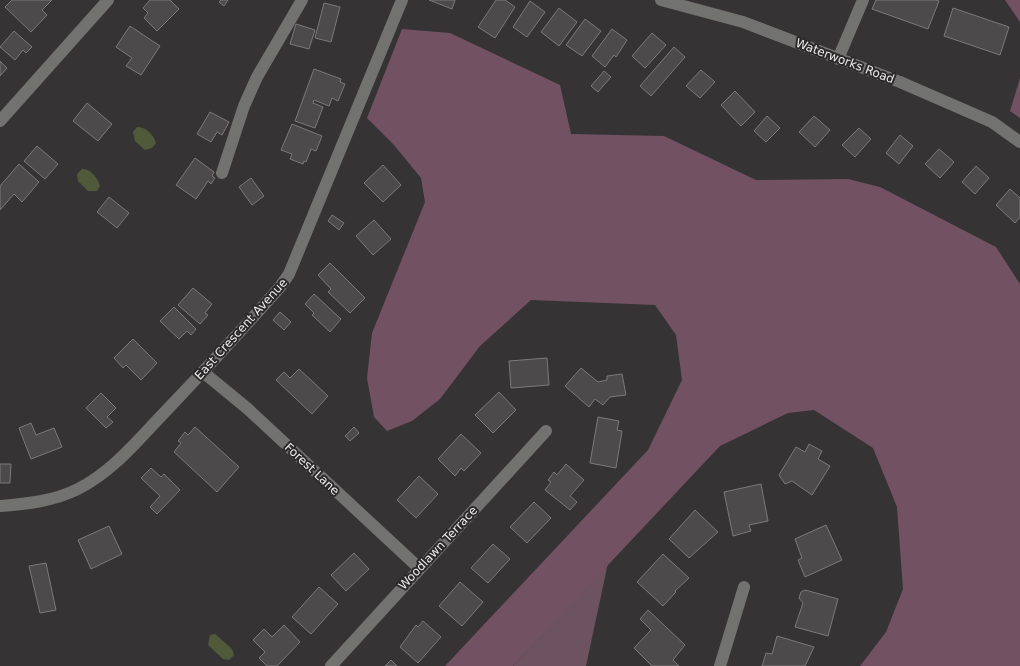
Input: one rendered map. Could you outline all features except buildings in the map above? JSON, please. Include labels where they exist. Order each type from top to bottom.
[{"type":"street","points":[[0,121],[108,0]]},
{"type":"street","points":[[222,173],[244,106],[256,77],[302,0]]},
{"type":"street","name":"East Crescent Avenue","points":[[0,506],[30,504],[55,498],[77,490],[101,476],[203,372],[280,287],[289,274],[402,0]]},
{"type":"street","name":"Waterworks Road","points":[[661,0],[743,22],[910,86],[992,122],[1020,142]]},
{"type":"street","points":[[838,59],[863,0]]},
{"type":"street","name":"Forest Lane","points":[[203,372],[248,409],[419,568]]},
{"type":"street","name":"Woodlawn Terrace","points":[[330,666],[546,431]]},
{"type":"street","points":[[720,666],[744,587]]},
{"type":"shaded area","points":[[1005,0],[1020,0],[1020,22]]},
{"type":"shaded area","points":[[402,29],[450,33],[560,85],[571,134],[664,136],[756,180],[848,179],[880,187],[996,247],[1020,284],[1020,666],[860,666],[886,632],[903,589],[897,507],[873,448],[814,410],[788,413],[720,446],[513,666],[445,666],[648,450],[682,380],[676,335],[655,305],[531,300],[480,346],[440,399],[412,421],[387,431],[374,417],[367,378],[372,333],[425,202],[421,178],[394,145],[367,118]]},
{"type":"shaded area","points":[[1020,78],[1020,118],[1010,111]]},
{"type":"shaded area","points":[[137,127],[146,130],[153,137],[156,143],[152,148],[145,150],[135,141],[133,132]]},
{"type":"shaded area","points":[[82,169],[88,170],[96,177],[100,186],[97,191],[88,191],[78,181],[77,174]]},
{"type":"shaded area","points":[[608,563],[586,666],[513,666]]},
{"type":"shaded area","points":[[215,634],[232,649],[234,655],[229,660],[223,659],[208,645],[210,635]]}]
